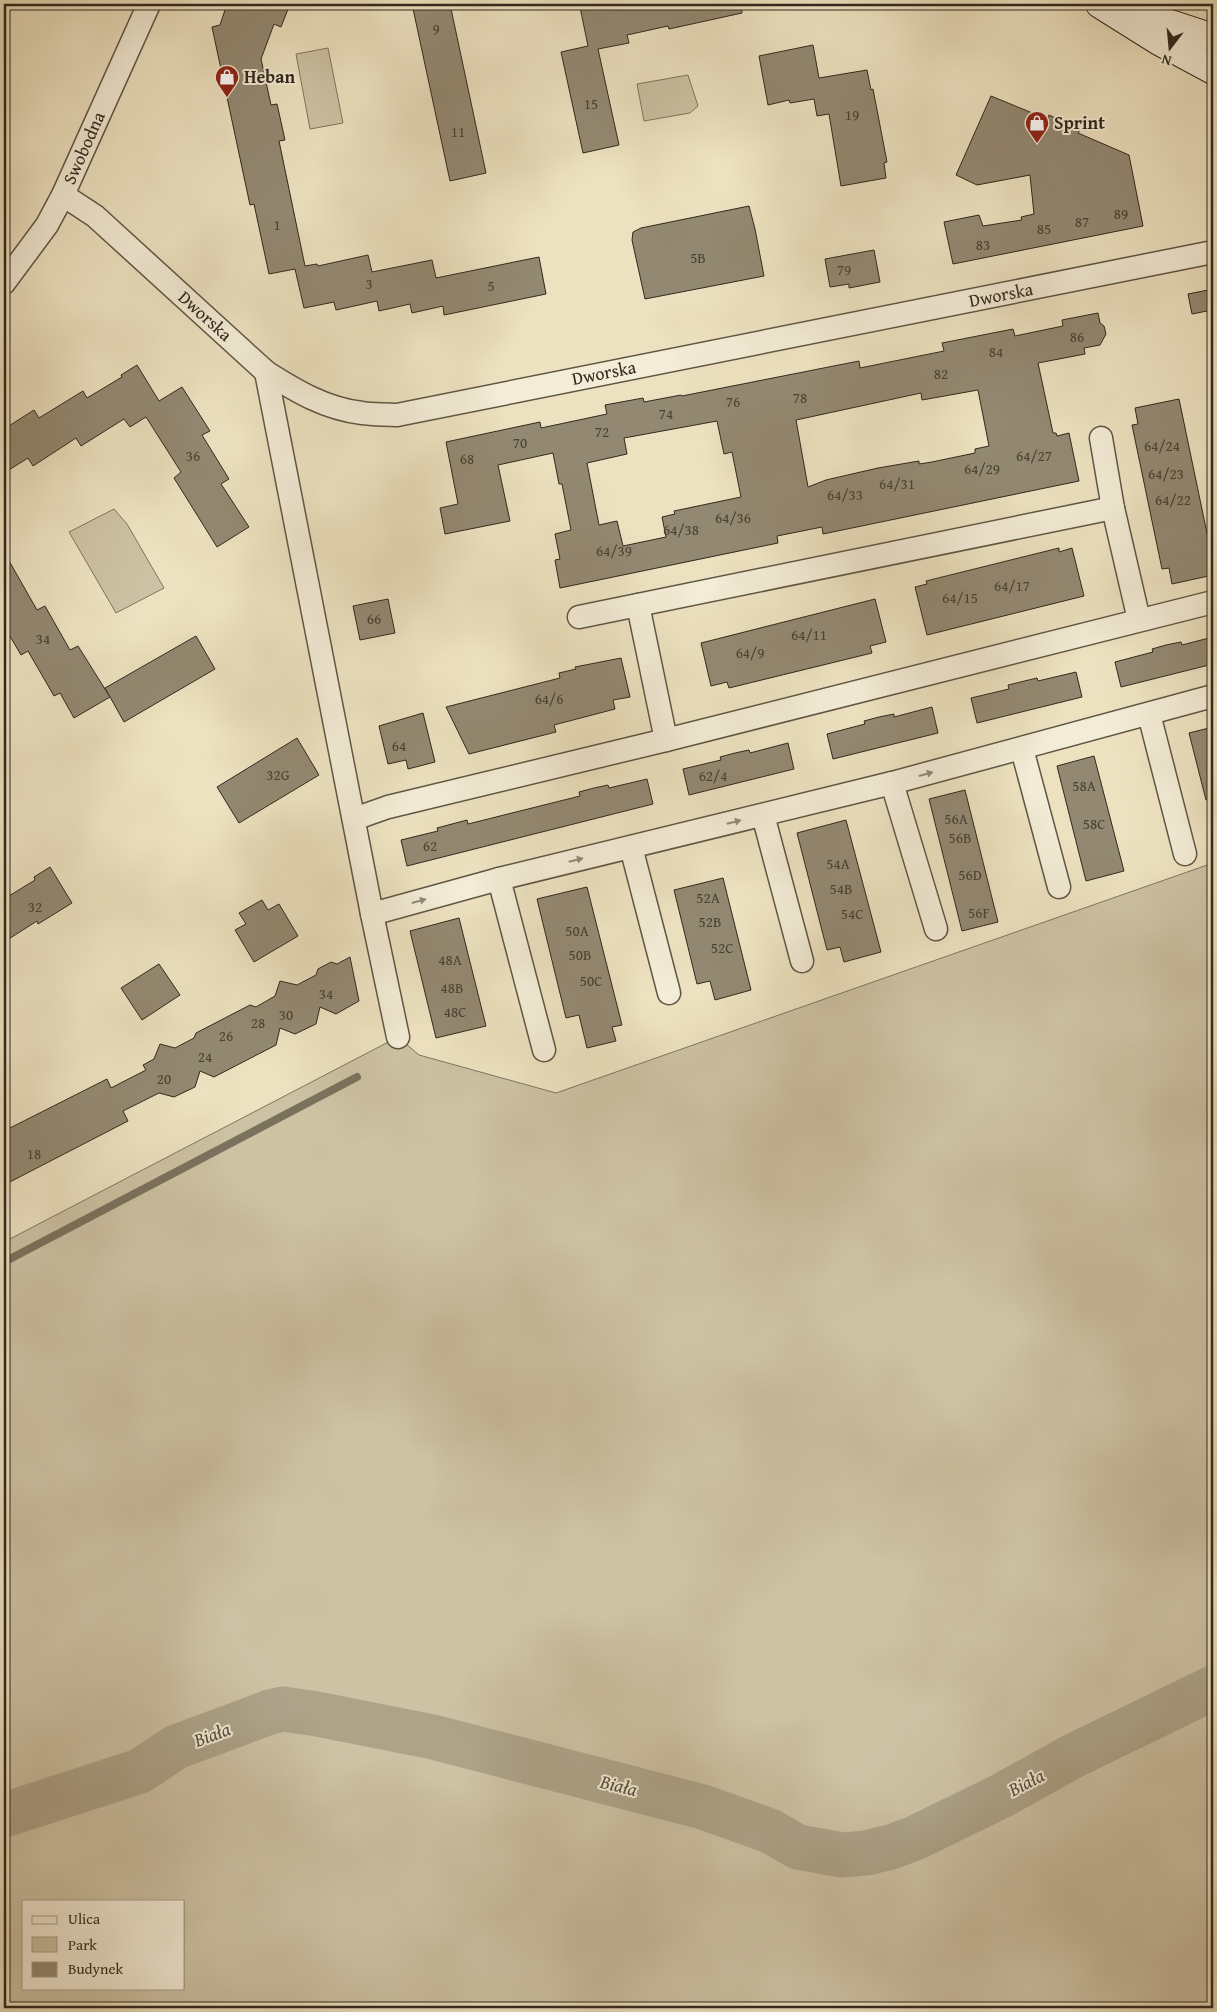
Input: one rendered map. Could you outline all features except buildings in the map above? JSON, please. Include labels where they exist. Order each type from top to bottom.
[{"type":"street","name":"Swobodna","points":[[4,283],[47,226],[64,195],[148,4]]},
{"type":"street","points":[[1100,4],[1159,41],[1213,70]]},
{"type":"street","points":[[1107,4],[1213,38]]},
{"type":"street","name":"Dworska","points":[[64,195],[95,216],[266,372],[297,392],[326,405],[362,413],[397,415],[1213,252]]},
{"type":"street","points":[[266,372],[372,914],[398,1037]]},
{"type":"street","points":[[1101,438],[1113,508],[1139,620]]},
{"type":"street","points":[[579,617],[1113,508]]},
{"type":"street","points":[[354,819],[388,807],[666,740],[1213,602]]},
{"type":"street","points":[[638,605],[666,740]]},
{"type":"street","points":[[372,914],[499,879],[892,783],[1213,696]]},
{"type":"street","points":[[1149,714],[1185,854]]},
{"type":"street","points":[[1022,749],[1058,887]]},
{"type":"street","points":[[892,783],[936,929]]},
{"type":"street","points":[[763,815],[802,961]]},
{"type":"street","points":[[631,847],[669,993]]},
{"type":"street","points":[[499,879],[544,1050]]},
{"type":"green space","points":[[328,48],[343,123],[310,129],[296,54]]},
{"type":"green space","points":[[688,75],[698,106],[690,113],[644,121],[637,84]]},
{"type":"green space","points":[[114,509],[127,524],[164,588],[116,613],[69,532]]},
{"type":"green space","points":[[1213,863],[1213,2008],[4,2008],[4,1242],[398,1037],[419,1055],[556,1093]]},
{"type":"waterway","points":[[4,1262],[357,1077]]},
{"type":"waterway","name":"Biała","points":[[4,1815],[140,1771],[176,1747],[270,1712],[283,1709],[433,1737],[703,1807],[770,1831],[798,1847],[842,1855],[866,1853],[891,1847],[915,1838],[1001,1796],[1073,1756],[1213,1688]]},
{"type":"place","name":"Heban","points":[[227,98]]},
{"type":"place","name":"Sprint","points":[[1037,144]]}]
